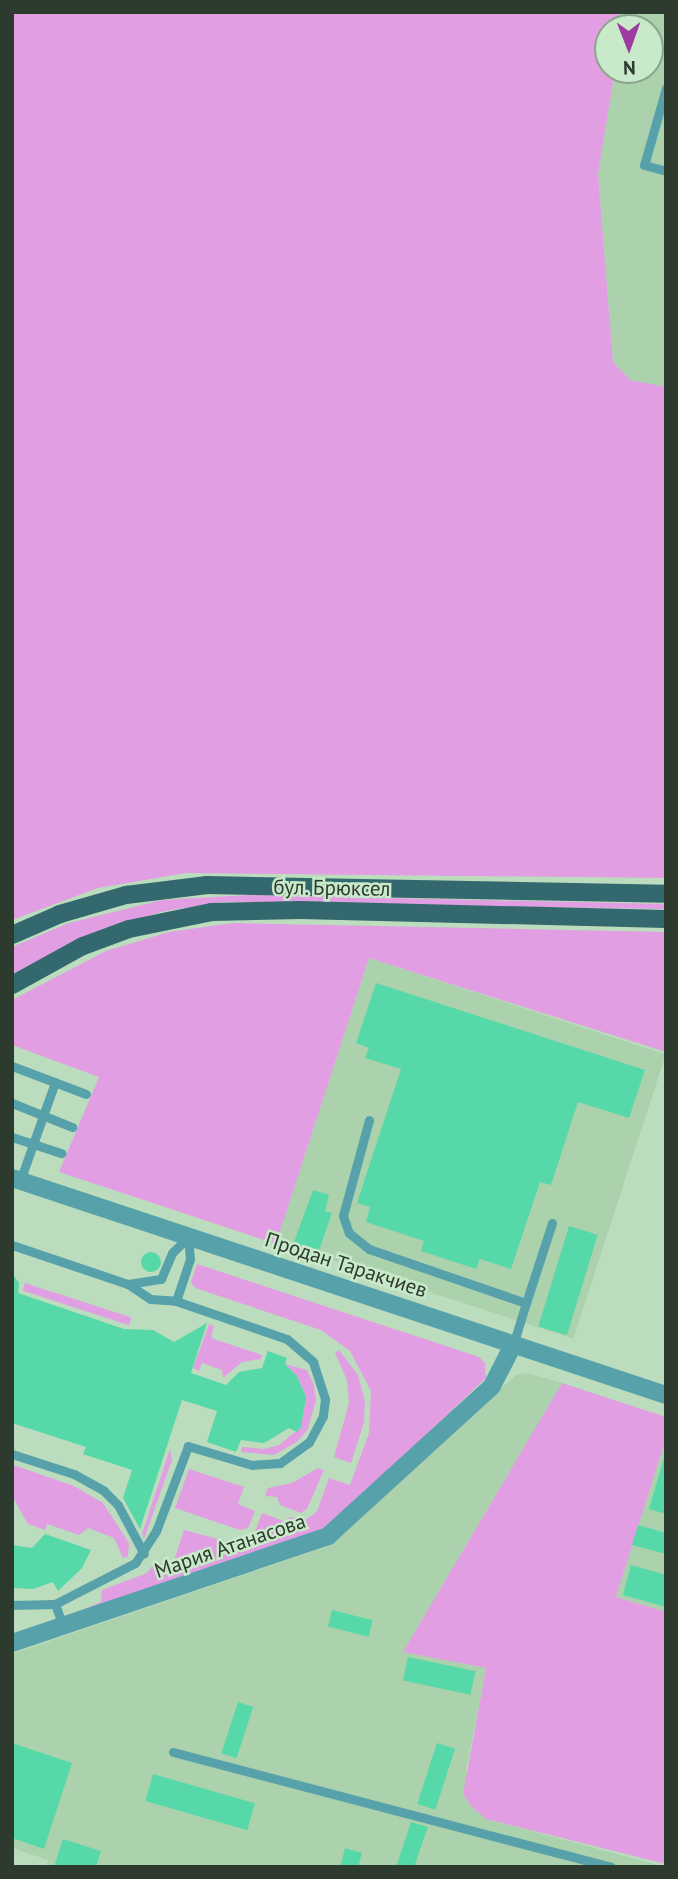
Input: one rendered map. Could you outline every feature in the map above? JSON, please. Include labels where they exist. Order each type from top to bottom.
[{"type":"main road","name":"бул. Брюксел","points":[[12,935],[60,914],[126,895],[207,885],[666,894]]},
{"type":"main road","name":"бул. Брюксел","points":[[12,985],[83,946],[117,934],[212,912],[277,909],[666,919]]},
{"type":"street","name":"Продан Таракчиев","points":[[16,1180],[666,1395]]},
{"type":"street","name":"Мария Атанасова","points":[[12,1643],[328,1536],[492,1386],[513,1345]]},
{"type":"lane","points":[[666,88],[644,165],[666,171]]},
{"type":"lane","points":[[12,1066],[86,1094]]},
{"type":"lane","points":[[16,1180],[33,1144],[55,1082]]},
{"type":"lane","points":[[12,1103],[72,1127]]},
{"type":"lane","points":[[369,1120],[343,1216],[349,1233],[369,1248],[526,1303]]},
{"type":"lane","points":[[12,1137],[61,1153]]},
{"type":"lane","points":[[513,1345],[552,1223]]},
{"type":"lane","points":[[128,1284],[163,1276],[172,1253],[188,1237]]},
{"type":"lane","points":[[176,1301],[191,1259],[188,1237]]},
{"type":"lane","points":[[12,1245],[128,1284],[150,1298],[176,1301],[296,1344],[320,1375],[324,1408],[309,1442],[280,1463],[252,1465],[195,1446],[185,1448],[144,1554],[122,1572],[55,1604],[12,1605]]},
{"type":"lane","points":[[12,1454],[74,1474],[103,1490],[118,1505],[144,1554]]},
{"type":"lane","points":[[55,1604],[63,1626]]},
{"type":"lane","points":[[173,1752],[611,1867]]},
{"type":"shaded area","points":[[12,12],[619,12],[594,14],[594,84],[613,84],[598,174],[613,362],[630,380],[666,387],[666,878],[186,873],[98,888],[12,920]]},
{"type":"shaded area","points":[[666,12],[666,387],[630,380],[613,362],[598,174],[613,84],[664,84],[664,14],[619,14]]},
{"type":"shaded area","points":[[249,895],[666,904],[666,909],[222,902],[165,911],[105,928],[12,974],[12,947],[69,923],[162,900]]},
{"type":"shaded area","points":[[233,923],[666,932],[666,1052],[369,958],[276,1244],[59,1172],[99,1077],[12,1045],[12,1000],[106,951],[169,932]]},
{"type":"shaded area","points":[[369,958],[666,1054],[573,1339],[277,1242]]},
{"type":"shaded area","points":[[197,1264],[479,1357],[485,1363],[486,1378],[328,1527],[74,1613],[101,1602],[102,1590],[147,1573],[155,1562],[172,1567],[184,1530],[237,1544],[254,1534],[262,1513],[286,1522],[289,1517],[307,1519],[317,1511],[329,1478],[350,1485],[369,1433],[371,1391],[350,1351],[321,1330],[195,1288],[191,1282]]},
{"type":"shaded area","points":[[25,1283],[132,1318],[129,1325],[23,1291]]},
{"type":"shaded area","points":[[209,1324],[214,1326],[211,1338],[262,1355],[261,1359],[242,1362],[223,1378],[222,1370],[202,1363],[199,1371],[193,1368]]},
{"type":"shaded area","points":[[339,1350],[358,1375],[365,1402],[364,1422],[351,1463],[334,1457],[349,1403],[347,1380],[335,1353]]},
{"type":"shaded area","points":[[285,1364],[307,1370],[314,1385],[316,1400],[308,1429],[297,1442],[274,1455],[241,1452],[242,1447],[264,1449],[279,1445],[301,1427],[306,1397],[297,1376]]},
{"type":"shaded area","points":[[527,1373],[562,1383],[403,1652],[486,1668],[466,1770],[472,1807],[486,1819],[666,1867],[46,1867],[48,1860],[12,1848],[12,1654],[325,1547],[516,1375]]},
{"type":"shaded area","points":[[562,1383],[666,1417],[666,1438],[616,1597],[666,1612],[666,1864],[486,1819],[472,1807],[463,1794],[486,1668],[403,1652]]},
{"type":"shaded area","points":[[666,1438],[666,1612],[616,1597]]},
{"type":"shaded area","points":[[170,1449],[172,1460],[144,1539],[142,1534]]},
{"type":"shaded area","points":[[13,1465],[74,1486],[103,1503],[129,1543],[128,1557],[123,1558],[114,1538],[88,1528],[79,1535],[47,1524],[45,1530],[28,1524],[12,1496]]},
{"type":"shaded area","points":[[318,1468],[324,1470],[307,1509],[301,1513],[280,1505],[277,1497],[265,1496],[268,1488],[292,1483]]},
{"type":"shaded area","points":[[189,1469],[244,1487],[238,1504],[255,1511],[248,1528],[240,1530],[175,1508]]},
{"type":"building","points":[[376,983],[645,1070],[629,1118],[578,1102],[551,1185],[540,1182],[511,1269],[480,1259],[476,1269],[421,1251],[424,1241],[366,1222],[370,1207],[357,1203],[401,1069],[365,1058],[369,1048],[356,1043]]},
{"type":"building","points":[[313,1190],[329,1195],[325,1211],[332,1213],[318,1253],[293,1245]]},
{"type":"building","points":[[569,1226],[598,1235],[567,1335],[538,1326]]},
{"type":"building","points":[[151,1252],[158,1255],[161,1262],[158,1269],[151,1272],[144,1269],[141,1262],[144,1255]]},
{"type":"building","points":[[12,1273],[19,1283],[18,1293],[124,1329],[153,1330],[174,1342],[207,1323],[191,1373],[226,1385],[239,1372],[262,1368],[268,1351],[287,1358],[285,1364],[297,1376],[306,1397],[301,1427],[297,1432],[289,1428],[264,1443],[241,1440],[236,1452],[207,1442],[217,1411],[182,1400],[140,1529],[123,1498],[132,1470],[83,1454],[86,1447],[12,1423]]},
{"type":"building","points":[[666,1454],[666,1514],[649,1509]]},
{"type":"building","points":[[638,1525],[666,1533],[666,1554],[632,1545]]},
{"type":"building","points":[[45,1534],[91,1550],[82,1568],[58,1591],[53,1582],[33,1589],[12,1588],[12,1545],[32,1548]]},
{"type":"building","points":[[631,1565],[666,1575],[666,1607],[623,1595]]},
{"type":"building","points":[[332,1610],[373,1620],[369,1637],[328,1626]]},
{"type":"building","points":[[408,1657],[475,1671],[471,1695],[403,1680]]},
{"type":"building","points":[[238,1702],[253,1707],[237,1758],[221,1753]]},
{"type":"building","points":[[12,1743],[72,1763],[44,1849],[12,1838]]},
{"type":"building","points":[[437,1743],[455,1749],[435,1810],[417,1804]]},
{"type":"building","points":[[153,1774],[255,1803],[247,1830],[145,1801]]},
{"type":"building","points":[[411,1822],[428,1827],[414,1867],[396,1867]]},
{"type":"building","points":[[63,1839],[101,1851],[96,1867],[54,1867]]},
{"type":"building","points":[[345,1848],[362,1853],[358,1867],[340,1867]]}]
